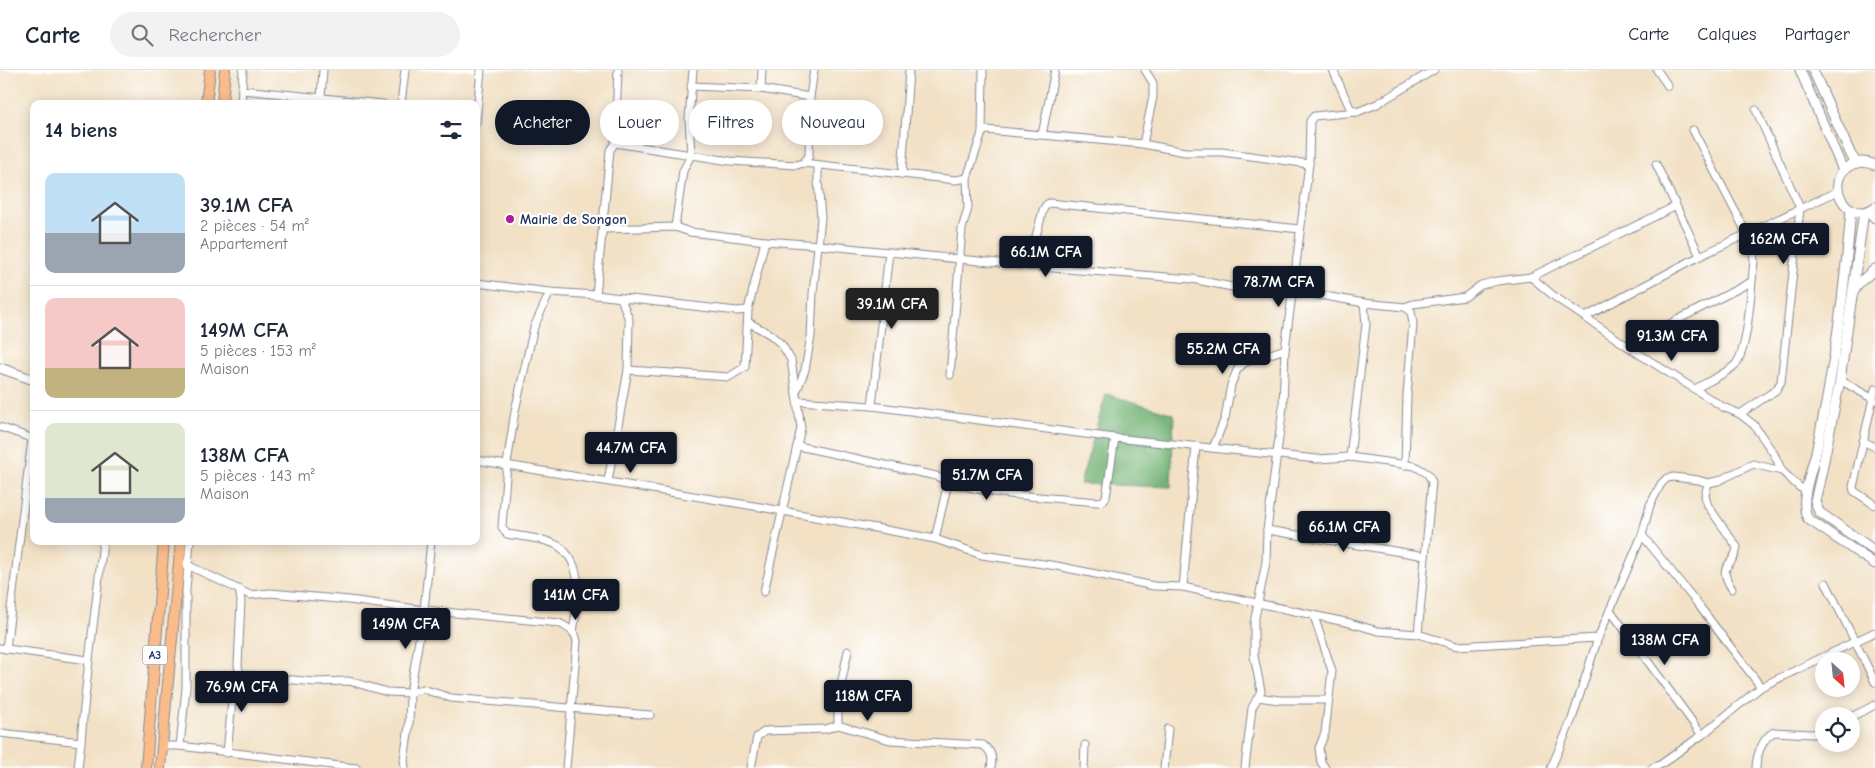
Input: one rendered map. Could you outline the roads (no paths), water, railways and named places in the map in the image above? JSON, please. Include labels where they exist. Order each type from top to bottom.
[{"type":"main road","points":[[222,100],[226,70]]},
{"type":"main road","points":[[206,100],[207,72]]},
{"type":"main road","name":"A3","points":[[146,768],[164,545]]},
{"type":"main road","name":"A3","points":[[160,768],[183,563],[181,545]]},
{"type":"street","points":[[241,100],[243,70]]},
{"type":"street","points":[[321,98],[323,70]]},
{"type":"street","points":[[402,100],[405,70]]},
{"type":"street","points":[[478,100],[481,70]]},
{"type":"street","points":[[617,100],[618,70]]},
{"type":"street","points":[[676,227],[683,171],[690,155],[689,118],[692,70]]},
{"type":"street","points":[[761,89],[762,70]]},
{"type":"street","points":[[803,163],[809,156],[810,97],[814,70]]},
{"type":"street","points":[[902,174],[909,70]]},
{"type":"street","points":[[950,375],[962,229],[968,208],[967,178],[982,133],[983,70]]},
{"type":"street","points":[[1042,135],[1055,70]]},
{"type":"street","points":[[1140,70],[1146,70],[1153,83],[1153,97],[1143,144]]},
{"type":"street","points":[[1333,70],[1350,108],[1357,112]]},
{"type":"street","points":[[1245,768],[1252,708],[1261,691],[1254,656],[1254,623],[1266,562],[1266,530],[1283,407],[1285,349],[1309,164],[1310,122],[1314,116],[1357,112],[1377,104],[1434,70]]},
{"type":"street","points":[[1657,70],[1668,86]]},
{"type":"street","points":[[1800,70],[1843,170]]},
{"type":"street","points":[[1813,70],[1851,155],[1857,163]]},
{"type":"street","points":[[691,86],[761,89],[810,97]]},
{"type":"street","points":[[242,90],[342,100]]},
{"type":"street","points":[[1740,414],[1776,390],[1781,382],[1800,208],[1756,110]]},
{"type":"street","points":[[982,133],[986,130],[1143,144],[1185,152],[1222,152],[1309,164]]},
{"type":"street","points":[[1694,130],[1746,234],[1753,250],[1754,261],[1746,334],[1741,355],[1735,365],[1695,389]]},
{"type":"street","points":[[596,295],[610,150],[614,145]]},
{"type":"street","points":[[628,145],[730,161],[797,165],[803,163],[956,180],[967,178]]},
{"type":"street","points":[[1873,162],[1857,163],[1843,170],[1838,183],[1838,191],[1840,198],[1851,209],[1869,210],[1875,218]]},
{"type":"street","points":[[1656,164],[1700,256]]},
{"type":"street","points":[[797,390],[805,370],[811,336],[813,293],[821,218],[818,165]]},
{"type":"street","points":[[1585,317],[1700,256],[1838,191]]},
{"type":"street","points":[[1028,266],[1043,210],[1049,203],[1300,229]]},
{"type":"street","points":[[603,229],[676,227],[690,232],[765,241],[1028,266],[1192,278],[1247,290],[1292,290],[1364,303],[1405,307],[1465,297],[1481,286],[1497,281],[1531,277],[1676,206]]},
{"type":"street","points":[[1851,209],[1848,250],[1836,335],[1817,450],[1806,490],[1804,512],[1808,519],[1875,564]]},
{"type":"street","points":[[1869,210],[1850,298],[1840,380],[1815,501],[1816,507],[1823,515],[1875,551]]},
{"type":"street","points":[[628,370],[729,377],[745,368],[748,310],[765,241]]},
{"type":"street","points":[[872,406],[889,252]]},
{"type":"street","points":[[1850,298],[1859,282],[1875,269]]},
{"type":"street","points":[[1531,277],[1555,297],[1627,346],[1723,407],[1740,414],[1754,426],[1774,454],[1782,471],[1799,487],[1806,490]]},
{"type":"street","points":[[1627,346],[1751,282]]},
{"type":"street","points":[[480,283],[737,311],[748,310]]},
{"type":"street","points":[[550,292],[534,327],[515,411],[507,464],[502,527],[507,534],[547,542],[560,548],[574,566],[579,588],[573,632]]},
{"type":"street","points":[[608,481],[628,370],[629,320],[621,298]]},
{"type":"street","points":[[1350,457],[1366,324],[1364,303]]},
{"type":"street","points":[[1405,307],[1411,311],[1413,324],[1407,395],[1405,465]]},
{"type":"street","points":[[748,322],[770,335],[782,345],[791,360],[797,390],[801,428],[764,592]]},
{"type":"street","points":[[1213,448],[1225,418],[1231,385],[1237,370],[1244,363],[1285,349]]},
{"type":"street","points":[[0,368],[30,379]]},
{"type":"street","points":[[1840,380],[1874,400]]},
{"type":"street","points":[[1875,389],[1853,487],[1854,491],[1875,505]]},
{"type":"street","points":[[798,401],[872,406],[1115,438],[1317,459],[1350,457],[1415,466],[1428,474],[1432,482],[1418,634]]},
{"type":"street","points":[[0,427],[30,438]]},
{"type":"street","points":[[798,446],[936,476],[948,482],[998,492],[1097,502],[1103,501],[1106,497],[1115,438]]},
{"type":"street","points":[[1863,440],[1875,447]]},
{"type":"street","points":[[1183,587],[1196,446]]},
{"type":"street","points":[[30,460],[3,649],[88,660]]},
{"type":"street","points":[[480,461],[608,481],[935,539],[982,555],[1057,566],[1154,586],[1183,587],[1350,623],[1378,631],[1418,634],[1457,646],[1598,638]]},
{"type":"street","points":[[1551,768],[1572,719],[1598,638],[1642,535],[1650,505],[1661,484],[1667,478],[1674,477],[1708,483],[1718,481],[1753,464],[1782,471]]},
{"type":"street","points":[[935,539],[948,482]]},
{"type":"street","points":[[1708,483],[1705,496],[1708,506],[1737,547],[1736,555],[1726,566],[1724,572],[1725,578],[1732,589]]},
{"type":"street","points":[[1266,530],[1426,556]]},
{"type":"street","points":[[1642,535],[1761,687]]},
{"type":"street","points":[[78,768],[102,545]]},
{"type":"street","points":[[180,746],[186,688],[183,563],[189,545]]},
{"type":"street","points":[[405,768],[404,760],[409,726],[410,693],[424,610],[431,545]]},
{"type":"street","points":[[183,563],[250,595],[270,593],[349,600],[424,610],[559,623],[577,636],[566,768]]},
{"type":"street","points":[[1826,583],[1875,682]]},
{"type":"street","points":[[227,752],[232,701],[239,671],[241,601],[239,589]]},
{"type":"street","points":[[1610,610],[1702,735]]},
{"type":"street","points":[[1314,616],[1332,671],[1325,733],[1319,748],[1321,762],[1325,768]]},
{"type":"street","points":[[1652,768],[1660,765],[1702,735],[1761,687],[1875,632]]},
{"type":"street","points":[[838,725],[838,699],[848,651]]},
{"type":"street","points":[[239,671],[243,675],[250,677],[315,682],[348,681],[386,692],[410,693],[423,689],[451,698],[650,715]]},
{"type":"street","points":[[1258,696],[1279,700],[1328,700]]},
{"type":"street","points":[[1860,712],[1875,705]]},
{"type":"street","points":[[751,768],[757,737],[765,731],[826,729],[838,725],[890,740],[983,745],[989,750],[992,758],[991,768]]},
{"type":"street","points":[[1164,768],[1168,729]]},
{"type":"street","points":[[1756,768],[1760,751],[1769,734],[1774,732],[1815,734]]},
{"type":"street","points":[[0,733],[81,742]]},
{"type":"street","points":[[1084,768],[1085,745]]},
{"type":"street","points":[[162,746],[180,746],[356,768]]},
{"type":"place","name":"Mairie de Songon","points":[[510,219]]}]
